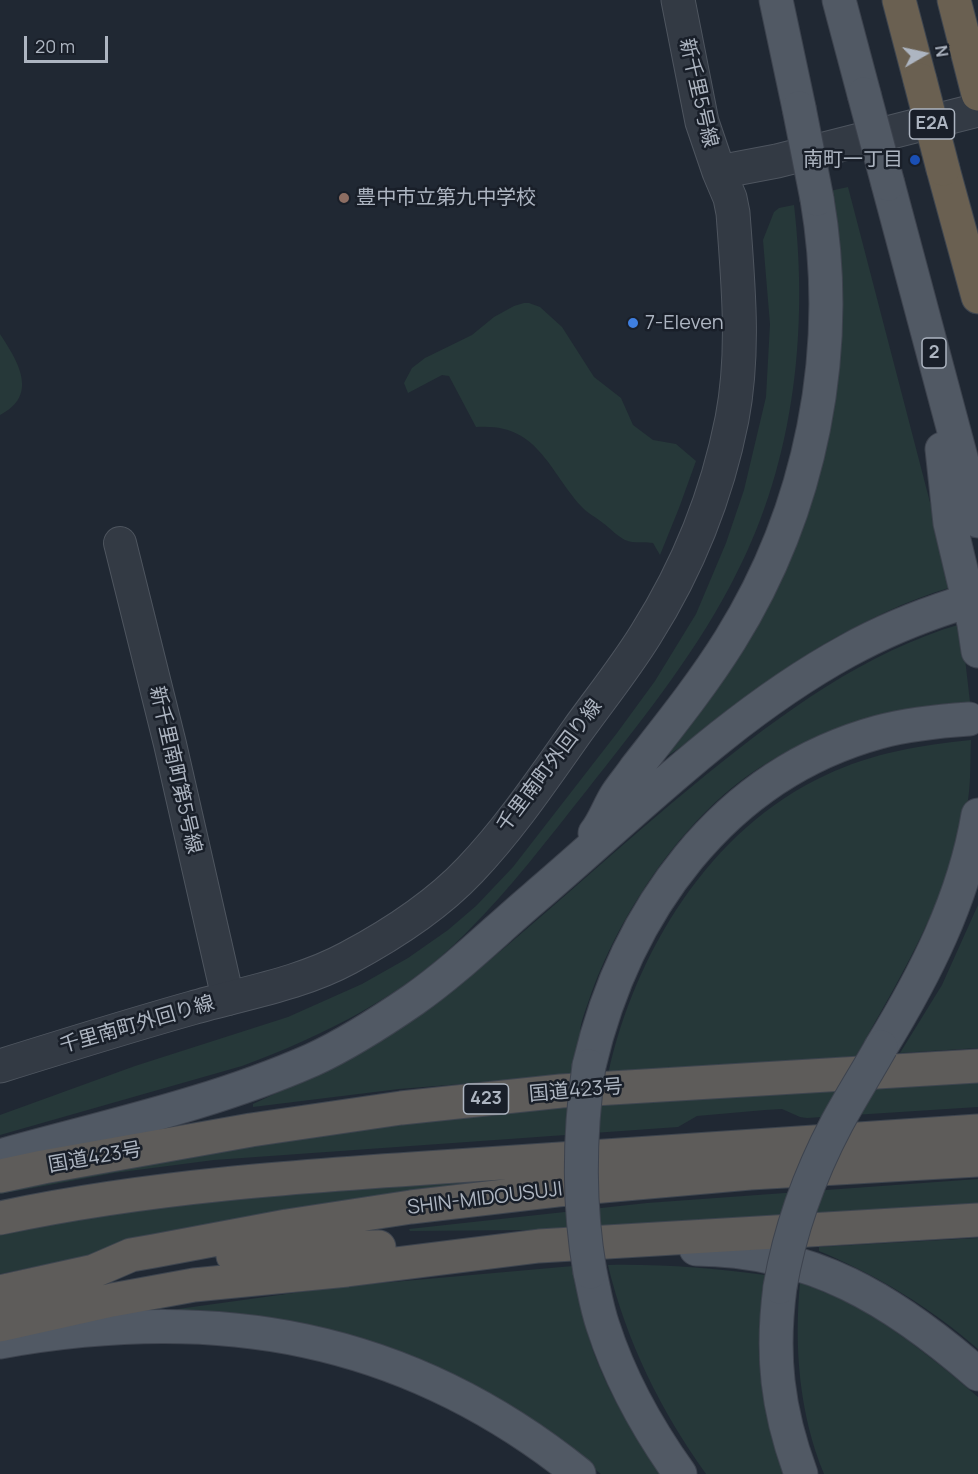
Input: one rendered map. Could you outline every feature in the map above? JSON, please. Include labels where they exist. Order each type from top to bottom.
[{"type":"highway","name":"E2A","points":[[899,0],[978,297]]},
{"type":"highway","points":[[954,0],[975,80]]},
{"type":"highway","name":"国道423号","points":[[0,1176],[251,1130],[401,1108],[561,1091],[978,1066]]},
{"type":"highway","name":"SHIN-MIDOUSUJI","points":[[0,1218],[85,1202],[213,1185],[419,1168],[978,1131]]},
{"type":"highway","name":"SHIN-MIDOUSUJI","points":[[0,1292],[94,1271],[131,1256],[154,1251],[330,1219],[481,1198],[750,1173],[978,1160]]},
{"type":"highway","points":[[94,1271],[133,1271],[235,1256],[317,1248],[571,1245],[697,1235],[978,1220]]},
{"type":"highway","points":[[0,1325],[112,1300],[194,1285],[347,1270],[539,1246]]},
{"type":"main road","points":[[551,885],[598,829],[617,794],[726,647],[764,578],[787,525],[812,440],[824,351],[826,277],[817,200],[776,0]]},
{"type":"main road","name":"2","points":[[839,0],[978,521]]},
{"type":"main road","points":[[931,341],[950,524],[974,624],[978,651]]},
{"type":"main road","points":[[0,1156],[225,1093],[314,1059],[364,1032],[416,998],[551,885],[641,804],[745,719],[846,651],[926,615],[955,605]]},
{"type":"main road","points":[[680,1474],[642,1414],[623,1377],[602,1325],[590,1272],[582,1209],[580,1167],[582,1118],[589,1066],[611,994],[648,917],[680,868],[727,816],[762,786],[792,768],[834,748],[894,728],[969,719]]},
{"type":"main road","points":[[801,1474],[788,1435],[776,1379],[775,1335],[780,1287],[791,1235],[807,1188],[836,1125],[910,997],[950,914],[965,874],[978,815]]},
{"type":"main road","points":[[571,1245],[728,1249],[768,1255],[840,1280],[869,1293],[925,1330],[978,1374]]},
{"type":"main road","points":[[0,1342],[114,1327],[203,1327],[265,1333],[346,1350],[393,1366],[443,1388],[529,1437],[579,1474]]},
{"type":"main road","points":[[497,1418],[551,1474]]},
{"type":"street","name":"新千里5号線","points":[[678,0],[702,122],[718,172],[777,161],[978,110]]},
{"type":"street","name":"千里南町外回り線","points":[[0,1066],[289,981],[345,959],[416,916],[454,885],[476,863],[524,804],[622,669],[662,608],[688,554],[710,498],[732,419],[740,326],[733,213],[730,198],[718,172]]},
{"type":"street","name":"新千里南町第5号線","points":[[120,543],[228,999]]},
{"type":"shaded area","points":[[848,187],[952,587],[884,613],[820,647],[759,687],[663,759],[787,552],[825,192]]},
{"type":"shaded area","points":[[794,205],[799,304],[797,353],[791,402],[782,450],[751,543],[714,615],[680,667],[625,741],[514,881],[443,955],[390,994],[333,1027],[242,1066],[0,1135],[0,1115],[135,1066],[288,1017],[362,984],[408,958],[448,930],[476,906],[513,867],[655,681],[696,614],[726,543],[744,490],[766,397],[770,324],[763,240],[774,212],[779,208]]},
{"type":"shaded area","points":[[524,303],[540,307],[562,327],[594,377],[621,398],[633,425],[653,440],[676,444],[696,461],[660,555],[653,543],[625,540],[586,511],[549,463],[527,440],[514,432],[497,427],[476,427],[449,376],[442,375],[408,393],[404,383],[412,368],[425,358],[472,335],[494,317]]},
{"type":"shaded area","points":[[0,334],[18,366],[22,387],[19,398],[12,407],[0,415]]},
{"type":"shaded area","points":[[961,624],[970,702],[942,704],[888,714],[834,730],[809,741],[759,768],[731,789],[704,813],[679,841],[635,902],[602,968],[581,1023],[581,1044],[573,1075],[399,1089],[253,1107],[253,1104],[372,1044],[440,1001],[707,774],[796,707],[859,667],[926,636]]},
{"type":"shaded area","points":[[971,740],[968,800],[950,868],[923,933],[856,1056],[608,1075],[620,1030],[637,985],[658,941],[683,900],[713,861],[747,827],[784,798],[843,767],[897,751]]},
{"type":"shaded area","points":[[978,905],[978,1048],[900,1053],[942,985]]},
{"type":"shaded area","points":[[978,1079],[978,1107],[807,1118],[782,1109],[697,1116],[678,1127],[214,1160],[114,1173],[0,1194],[0,1184],[170,1151],[544,1107]]},
{"type":"shaded area","points":[[601,1165],[166,1240],[0,1274],[0,1228],[66,1214]]},
{"type":"shaded area","points":[[978,1179],[978,1207],[653,1229],[410,1231],[409,1229],[647,1203]]},
{"type":"shaded area","points":[[978,1238],[978,1349],[903,1294],[841,1260],[819,1251],[819,1247]]},
{"type":"shaded area","points":[[608,1265],[687,1267],[765,1275],[759,1334],[760,1370],[769,1423],[784,1474],[706,1474],[674,1425],[647,1374],[625,1321]]},
{"type":"shaded area","points":[[573,1266],[588,1334],[601,1372],[624,1417],[660,1474],[601,1474],[546,1433],[499,1404],[176,1312],[178,1309],[337,1287]]},
{"type":"shaded area","points":[[800,1282],[848,1303],[878,1320],[922,1351],[978,1397],[978,1474],[824,1474],[809,1427],[800,1380],[798,1306]]},
{"type":"place","name":"南町一丁目","points":[[915,160]]},
{"type":"place","name":"豊中市立第九中学校","points":[[344,198]]},
{"type":"place","name":"7-Eleven","points":[[633,323]]}]
